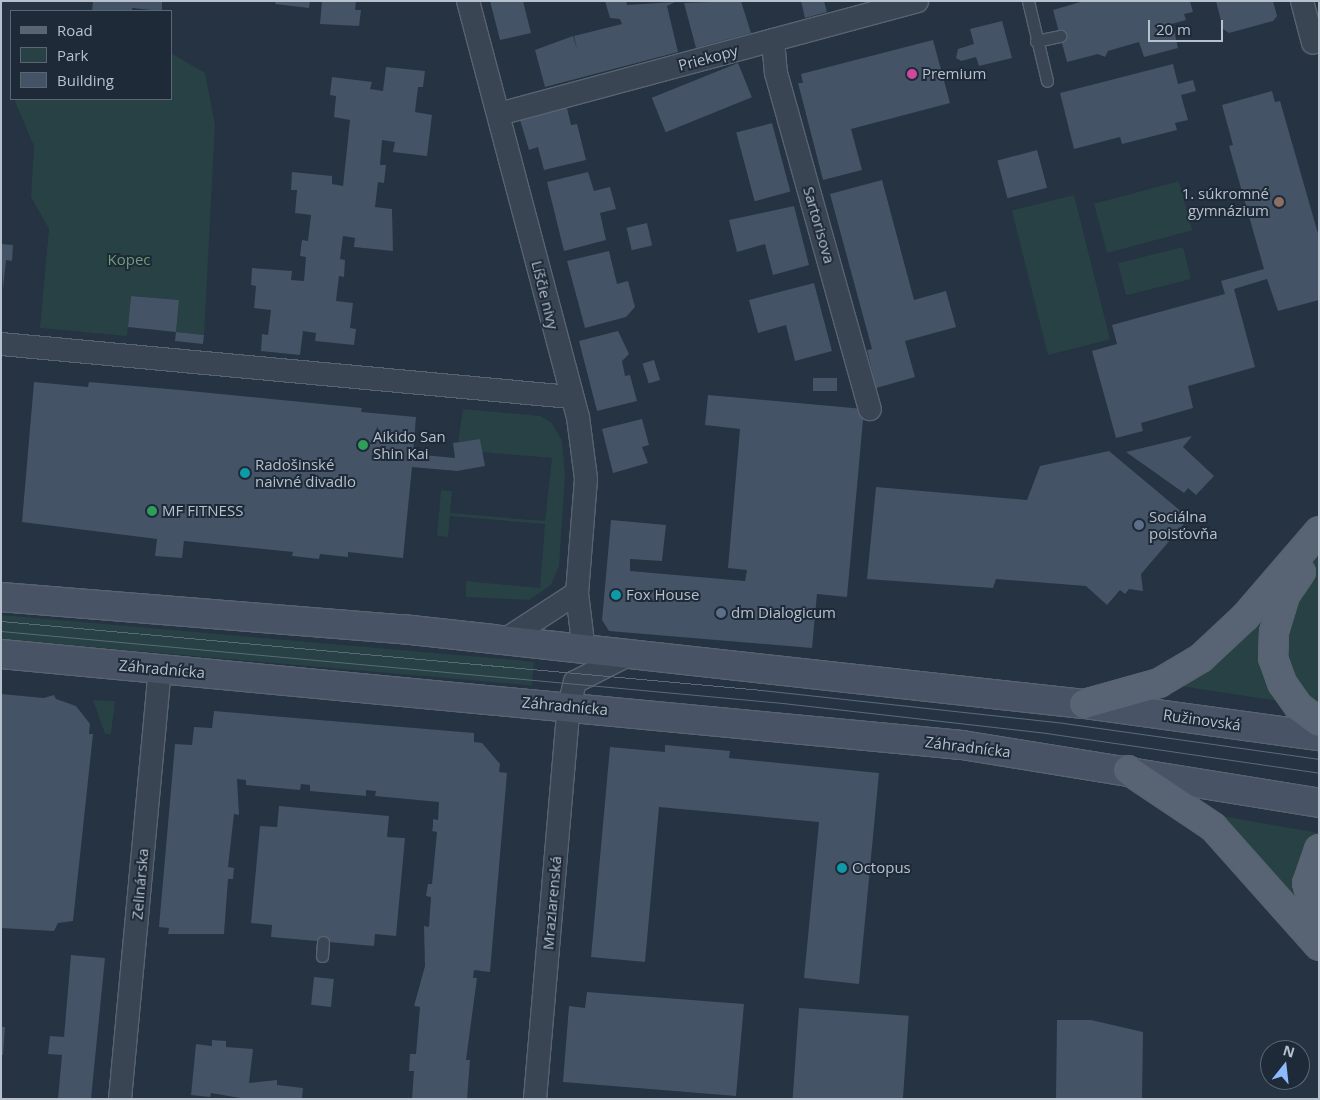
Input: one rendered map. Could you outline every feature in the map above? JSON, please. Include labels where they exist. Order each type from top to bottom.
[{"type":"main road","points":[[1084,704],[1158,682],[1212,649],[1319,531]]},
{"type":"main road","points":[[1319,548],[1285,596],[1272,644],[1282,683],[1299,706],[1319,722]]},
{"type":"main road","points":[[1128,770],[1214,827],[1319,946]]},
{"type":"main road","points":[[1319,849],[1308,883],[1319,926]]},
{"type":"street","name":"Líščie nivy","points":[[468,1],[499,114],[570,397],[578,418],[586,479],[577,592],[584,651]]},
{"type":"street","name":"Priekopy","points":[[499,114],[917,1]]},
{"type":"street","points":[[1302,1],[1313,43]]},
{"type":"street","name":"Sartorisova","points":[[773,40],[776,73],[870,409]]},
{"type":"street","points":[[1,344],[570,397]]},
{"type":"street","points":[[503,641],[577,592]]},
{"type":"street","points":[[1,597],[402,629],[626,656],[1084,704]]},
{"type":"street","name":"Záhradnícka","points":[[1,654],[568,706],[962,745],[1128,770]]},
{"type":"street","name":"Mraziarenská","points":[[534,1099],[568,706],[575,682],[626,656]]},
{"type":"street","name":"Zelinárska","points":[[120,1099],[160,668]]},
{"type":"street","name":"Ružinovská","points":[[1084,704],[1319,736]]},
{"type":"street","points":[[1128,770],[1319,803]]},
{"type":"lane","points":[[1028,1],[1047,81]]},
{"type":"lane","points":[[1036,41],[1060,36]]},
{"type":"lane","points":[[322,956],[323,942]]},
{"type":"green space","name":"Kopec","points":[[172,54],[205,73],[215,125],[204,335],[176,332],[179,300],[131,296],[127,336],[40,328],[49,229],[31,197],[34,146],[14,100],[172,100]]},
{"type":"green space","points":[[1179,181],[1192,230],[1107,253],[1094,204]]},
{"type":"green space","points":[[1074,195],[1110,340],[1048,355],[1012,210]]},
{"type":"green space","points":[[1183,247],[1191,279],[1126,295],[1118,263]]},
{"type":"green space","points":[[463,409],[540,416],[551,422],[562,441],[565,474],[559,566],[551,585],[529,600],[466,597],[466,581],[540,588],[545,524],[450,516],[448,537],[437,536],[441,490],[452,491],[450,513],[545,521],[552,458],[482,452],[480,439],[458,442]]},
{"type":"green space","points":[[1319,541],[1319,707],[1173,685]]},
{"type":"green space","points":[[1,615],[534,662],[532,686],[1,639]]},
{"type":"green space","points":[[93,700],[115,701],[111,734],[105,734]]},
{"type":"green space","points":[[1211,814],[1319,833],[1319,930]]},
{"type":"building","points":[[93,1],[162,1],[162,10],[132,8],[132,10],[92,10]]},
{"type":"building","points":[[276,1],[310,1],[309,8],[275,4]]},
{"type":"building","points":[[322,1],[356,1],[355,10],[361,10],[359,26],[320,24]]},
{"type":"building","points":[[490,1],[523,1],[531,33],[500,40]]},
{"type":"building","points":[[605,1],[626,1],[627,5],[675,2],[667,6],[678,52],[545,87],[535,50],[573,36],[577,49],[574,36],[622,24],[620,19],[610,18]]},
{"type":"building","points":[[741,1],[751,33],[696,48],[684,3]]},
{"type":"building","points":[[801,1],[824,1],[827,12],[805,18]]},
{"type":"building","points":[[1084,1],[1190,1],[1193,12],[1184,14],[1186,20],[1157,28],[1159,34],[1174,30],[1178,48],[1144,57],[1139,42],[1108,51],[1105,57],[1098,54],[1067,62],[1053,10]]},
{"type":"building","points":[[1216,1],[1273,1],[1277,16],[1273,21],[1229,33],[1223,29]]},
{"type":"building","points":[[1002,21],[1012,58],[979,66],[976,57],[961,61],[956,58],[958,49],[974,44],[970,29]]},
{"type":"building","points":[[933,40],[950,103],[851,129],[862,170],[823,180],[798,83],[803,83],[801,74]]},
{"type":"building","points":[[738,63],[752,97],[666,132],[652,98]]},
{"type":"building","points":[[1173,64],[1178,84],[1193,80],[1196,91],[1181,95],[1188,120],[1175,123],[1177,130],[1122,144],[1120,137],[1074,149],[1060,93]]},
{"type":"building","points":[[386,67],[425,71],[423,87],[418,87],[415,112],[432,115],[427,156],[393,152],[395,142],[382,140],[380,165],[386,165],[384,183],[378,182],[375,207],[392,209],[393,251],[354,247],[355,238],[343,236],[340,259],[345,260],[344,277],[339,276],[336,301],[353,303],[350,328],[356,329],[354,345],[315,341],[316,333],[303,331],[300,355],[261,351],[262,334],[268,335],[271,310],[254,308],[256,286],[251,285],[252,268],[292,271],[291,280],[304,281],[306,257],[300,256],[302,240],[308,241],[311,215],[295,213],[297,190],[291,190],[292,172],[332,176],[332,184],[343,186],[350,120],[334,117],[336,96],[330,95],[332,77],[372,82],[370,89],[383,91]]},
{"type":"building","points":[[1272,91],[1275,102],[1280,101],[1319,237],[1319,300],[1278,311],[1267,279],[1234,289],[1255,367],[1188,386],[1193,408],[1141,423],[1143,431],[1116,438],[1092,351],[1117,344],[1112,325],[1225,294],[1221,281],[1264,269],[1229,146],[1233,145],[1222,105]]},
{"type":"building","points":[[567,108],[571,125],[577,124],[586,160],[544,170],[538,147],[529,150],[520,120]]},
{"type":"building","points":[[772,123],[790,192],[755,201],[736,133]]},
{"type":"building","points":[[1037,150],[1047,188],[1007,198],[997,161]]},
{"type":"building","points":[[588,172],[594,191],[610,187],[616,209],[600,213],[606,240],[564,251],[547,182]]},
{"type":"building","points":[[882,180],[914,300],[946,291],[956,327],[905,341],[915,377],[876,388],[867,350],[872,349],[830,194]]},
{"type":"building","points":[[794,206],[809,265],[773,275],[765,244],[737,252],[729,220]]},
{"type":"building","points":[[647,223],[652,245],[632,250],[627,228]]},
{"type":"building","points":[[1,244],[13,245],[12,261],[6,260],[3,289]]},
{"type":"building","points":[[609,251],[617,284],[628,281],[635,307],[626,317],[585,328],[567,261]]},
{"type":"building","points":[[814,283],[832,351],[795,361],[786,325],[758,333],[749,300]]},
{"type":"building","points":[[131,296],[179,300],[176,332],[128,327]]},
{"type":"building","points":[[618,331],[629,354],[622,361],[625,376],[630,375],[637,401],[597,411],[579,341]]},
{"type":"building","points":[[176,332],[204,335],[203,344],[175,341]]},
{"type":"building","points":[[654,360],[660,380],[649,384],[643,364]]},
{"type":"building","points":[[813,378],[837,378],[837,391],[813,391]]},
{"type":"building","points":[[34,382],[88,387],[89,382],[180,390],[362,408],[361,412],[416,417],[413,454],[455,458],[453,443],[480,439],[485,466],[457,471],[412,467],[403,558],[348,552],[348,557],[320,554],[319,559],[292,556],[293,552],[184,541],[182,558],[155,556],[157,539],[22,522]]},
{"type":"building","points":[[708,395],[864,409],[847,597],[817,594],[812,648],[609,631],[602,620],[611,520],[666,525],[662,561],[630,559],[630,571],[745,581],[747,570],[728,568],[740,429],[705,425]]},
{"type":"building","points":[[642,419],[649,445],[642,447],[648,463],[613,473],[602,429]]},
{"type":"building","points":[[1192,436],[1183,447],[1214,476],[1196,495],[1188,488],[1184,493],[1126,452]]},
{"type":"building","points":[[1109,451],[1189,518],[1141,574],[1143,591],[1129,589],[1125,594],[1120,590],[1107,605],[1086,586],[996,579],[993,588],[867,579],[876,487],[1027,500],[1040,466]]},
{"type":"building","points":[[1,694],[44,698],[54,695],[56,699],[76,706],[90,724],[89,734],[93,734],[73,921],[58,923],[54,931],[1,928]]},
{"type":"building","points":[[214,711],[474,733],[474,742],[482,743],[500,764],[499,772],[507,773],[490,972],[474,970],[473,978],[477,978],[466,1060],[470,1060],[467,1099],[412,1099],[414,1071],[409,1071],[410,1054],[416,1054],[420,1007],[414,1006],[425,966],[424,926],[429,927],[431,897],[426,896],[428,884],[432,884],[437,832],[432,831],[433,819],[438,820],[439,802],[375,796],[376,791],[366,790],[366,796],[310,791],[310,785],[301,784],[300,790],[246,785],[246,780],[237,779],[239,815],[234,814],[228,867],[234,868],[233,879],[228,879],[224,934],[168,934],[169,928],[159,927],[175,744],[192,745],[194,727],[212,728]]},
{"type":"building","name":"Octopus","points":[[665,745],[730,751],[729,758],[879,773],[859,984],[804,978],[819,822],[659,807],[645,962],[591,957],[610,747],[665,752]]},
{"type":"building","points":[[279,806],[389,816],[387,837],[405,838],[396,936],[375,934],[374,946],[271,937],[272,925],[251,923],[260,826],[277,827]]},
{"type":"building","points":[[71,955],[105,958],[91,1099],[58,1099],[62,1055],[48,1054],[50,1036],[64,1037]]},
{"type":"building","points":[[314,977],[334,979],[331,1007],[311,1005]]},
{"type":"building","points":[[587,992],[744,1004],[736,1096],[563,1082],[569,1006],[585,1008]]},
{"type":"building","points":[[799,1008],[909,1016],[903,1099],[793,1099]]},
{"type":"building","points":[[1057,1020],[1091,1020],[1143,1032],[1142,1099],[1056,1099]]},
{"type":"building","points":[[1,1027],[5,1027],[3,1055],[1,1055]]},
{"type":"building","points":[[212,1040],[226,1041],[226,1047],[253,1049],[249,1083],[277,1080],[277,1085],[303,1088],[302,1099],[246,1099],[211,1093],[210,1097],[191,1095],[196,1044],[212,1046]]},
{"type":"tram line","points":[[1,621],[762,690],[1064,723],[1319,759]]},
{"type":"tram line","points":[[1,631],[783,703],[1046,733],[1319,773]]},
{"type":"place","name":"Premium","points":[[912,74]]},
{"type":"place","name":"1. súkromné gymnázium","points":[[1279,202]]},
{"type":"place","name":"Aikido San Shin Kai","points":[[363,445]]},
{"type":"place","name":"Radošinské naivné divadlo","points":[[245,473]]},
{"type":"place","name":"MF FITNESS","points":[[152,511]]},
{"type":"place","name":"Sociálna poisťovňa","points":[[1139,525]]},
{"type":"place","name":"Fox House","points":[[616,595]]},
{"type":"place","name":"dm Dialogicum","points":[[721,613]]},
{"type":"place","name":"Octopus","points":[[842,868]]}]
